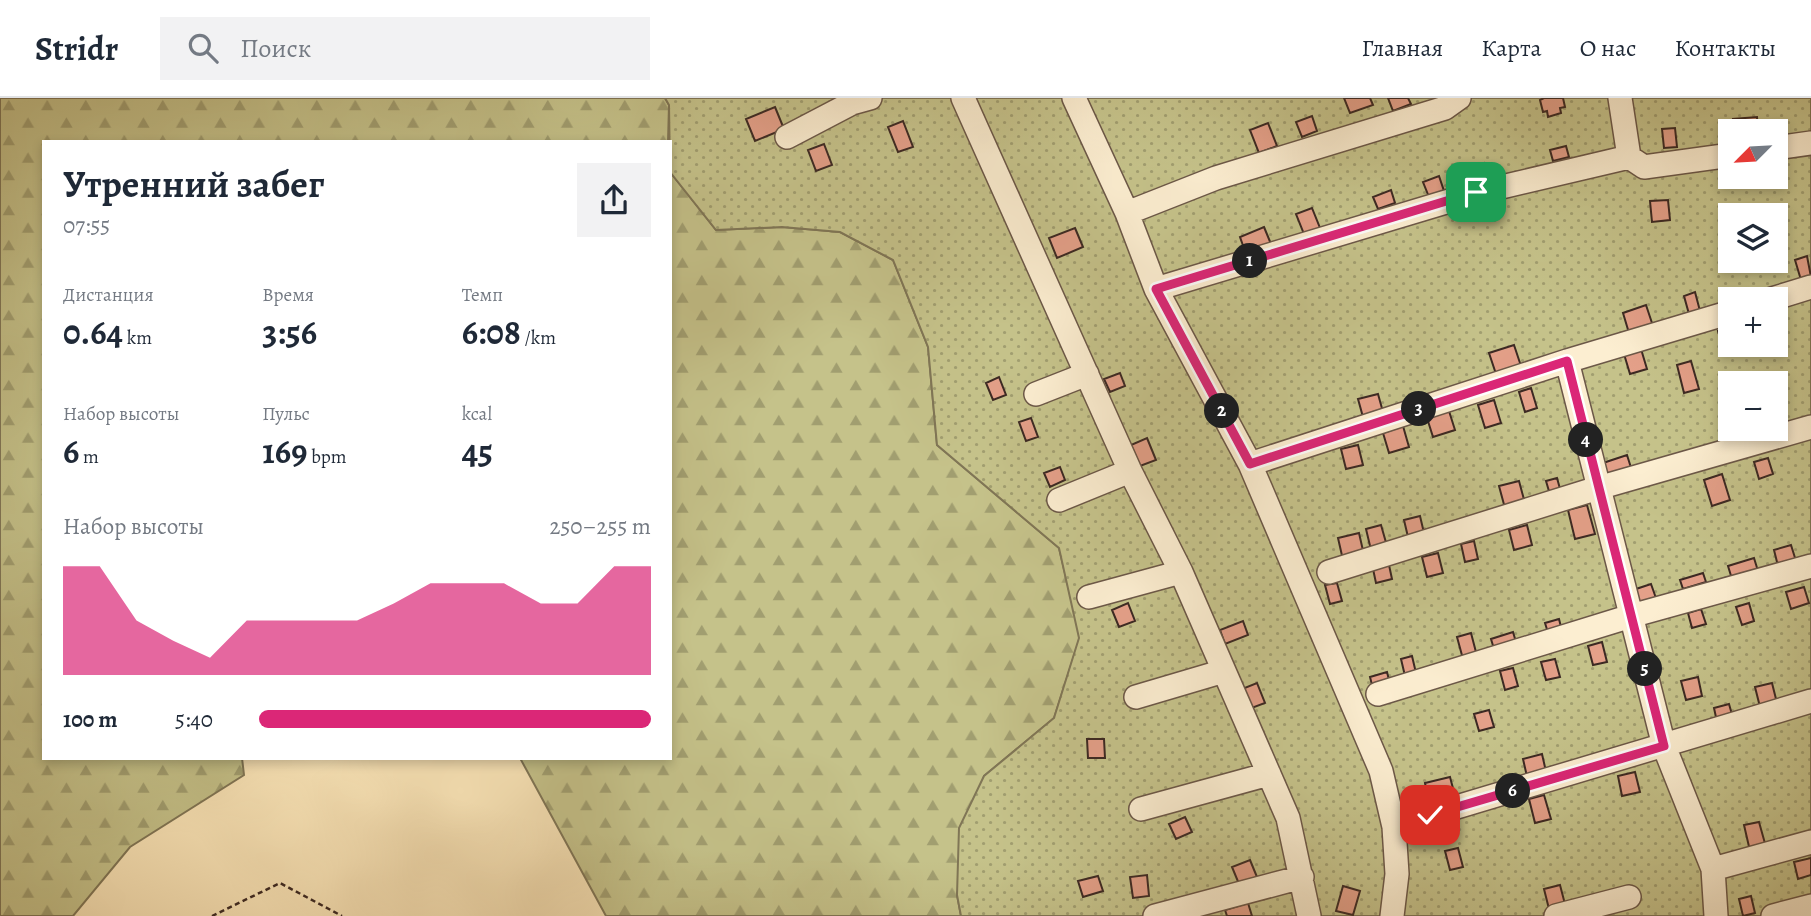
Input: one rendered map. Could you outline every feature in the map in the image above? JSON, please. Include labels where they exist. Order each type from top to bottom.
[{"type":"street","points":[[787,137],[852,103],[870,98]]},
{"type":"street","points":[[963,98],[1129,471],[1181,572],[1288,818],[1309,916]]},
{"type":"street","points":[[1074,98],[1127,213],[1156,289],[1250,464],[1381,771],[1394,827],[1397,874],[1392,916]]},
{"type":"street","points":[[1127,213],[1216,178],[1446,108],[1459,98]]},
{"type":"street","points":[[1620,98],[1629,156],[1644,167],[1718,157]]},
{"type":"street","points":[[1788,146],[1811,143]]},
{"type":"street","points":[[1156,289],[1476,192],[1629,156]]},
{"type":"street","points":[[1788,294],[1811,287]]},
{"type":"street","points":[[1250,464],[1567,361],[1718,316]]},
{"type":"street","points":[[1567,361],[1664,746],[1713,869],[1716,916]]},
{"type":"street","points":[[1036,394],[1087,374]]},
{"type":"street","points":[[1329,572],[1598,488],[1811,427]]},
{"type":"street","points":[[1059,500],[1129,471]]},
{"type":"street","points":[[1378,695],[1631,617],[1811,566]]},
{"type":"street","points":[[1089,597],[1181,572]]},
{"type":"street","points":[[1136,697],[1224,671]]},
{"type":"street","points":[[1430,815],[1811,701]]},
{"type":"street","points":[[1142,809],[1269,774]]},
{"type":"street","points":[[1713,869],[1811,842]]},
{"type":"street","points":[[1155,916],[1302,877]]},
{"type":"street","points":[[1556,916],[1629,897]]},
{"type":"street","points":[[1773,916],[1811,905]]},
{"type":"path","points":[[212,916],[280,884],[342,916]]},
{"type":"green space","points":[[0,98],[665,98],[669,105],[668,140],[42,140],[42,760],[242,760],[244,775],[130,847],[73,916],[0,916]]},
{"type":"green space","points":[[665,98],[1811,98],[1811,916],[961,916],[957,895],[959,828],[984,776],[1054,718],[1079,638],[1059,548],[937,445],[928,347],[893,260],[840,232],[782,227],[716,230],[672,175],[672,140],[670,140],[669,105]]},
{"type":"green space","points":[[672,175],[716,230],[782,227],[840,232],[893,260],[928,347],[937,445],[1059,548],[1080,637],[1054,718],[984,776],[957,895],[961,916],[606,916],[521,760],[672,760]]},
{"type":"building","points":[[1344,98],[1370,98],[1373,105],[1350,113]]},
{"type":"building","points":[[1388,98],[1408,98],[1411,104],[1393,111]]},
{"type":"building","points":[[1563,98],[1565,107],[1560,108],[1561,113],[1548,117],[1547,111],[1543,112],[1540,100]]},
{"type":"building","points":[[775,107],[784,129],[755,141],[746,119]]},
{"type":"building","points":[[1312,116],[1317,131],[1302,137],[1296,122]]},
{"type":"building","points":[[903,121],[913,147],[898,152],[888,127]]},
{"type":"building","points":[[1268,123],[1277,146],[1259,153],[1250,130]]},
{"type":"building","points":[[1675,128],[1677,147],[1664,148],[1662,129]]},
{"type":"building","points":[[824,144],[832,165],[816,171],[808,150]]},
{"type":"building","points":[[1566,146],[1569,157],[1553,161],[1550,150]]},
{"type":"building","points":[[1484,163],[1490,180],[1474,185],[1468,169]]},
{"type":"building","points":[[1439,176],[1444,191],[1429,197],[1423,182]]},
{"type":"building","points":[[1391,190],[1395,203],[1378,209],[1373,197]]},
{"type":"building","points":[[1668,200],[1670,220],[1652,222],[1650,201]]},
{"type":"building","points":[[1312,208],[1320,228],[1304,234],[1296,214]]},
{"type":"building","points":[[1264,227],[1271,244],[1246,254],[1240,237]]},
{"type":"building","points":[[1075,228],[1083,247],[1057,258],[1049,238]]},
{"type":"building","points":[[1807,256],[1811,277],[1801,280],[1795,260]]},
{"type":"building","points":[[1695,292],[1700,311],[1689,314],[1684,296]]},
{"type":"building","points":[[1646,305],[1653,326],[1629,333],[1623,313]]},
{"type":"building","points":[[1514,345],[1522,369],[1497,377],[1489,353]]},
{"type":"building","points":[[1641,349],[1647,369],[1630,374],[1624,354]]},
{"type":"building","points":[[1691,361],[1699,389],[1684,393],[1677,365]]},
{"type":"building","points":[[1120,373],[1125,386],[1110,392],[1104,379]]},
{"type":"building","points":[[999,377],[1006,395],[993,400],[986,383]]},
{"type":"building","points":[[1531,388],[1537,408],[1525,412],[1519,392]]},
{"type":"building","points":[[1378,394],[1383,412],[1363,417],[1358,399]]},
{"type":"building","points":[[1494,400],[1501,423],[1485,428],[1478,405]]},
{"type":"building","points":[[1449,411],[1455,430],[1433,437],[1427,418]]},
{"type":"building","points":[[1031,418],[1038,437],[1026,441],[1019,422]]},
{"type":"building","points":[[1403,426],[1409,447],[1389,453],[1383,433]]},
{"type":"building","points":[[1147,438],[1156,460],[1140,466],[1131,445]]},
{"type":"building","points":[[1358,445],[1363,465],[1346,469],[1341,449]]},
{"type":"building","points":[[1627,455],[1633,474],[1609,482],[1603,463]]},
{"type":"building","points":[[1768,458],[1773,474],[1759,479],[1754,462]]},
{"type":"building","points":[[1060,467],[1065,480],[1050,487],[1044,473]]},
{"type":"building","points":[[1722,474],[1730,500],[1712,506],[1704,480]]},
{"type":"building","points":[[1557,478],[1562,496],[1551,498],[1546,481]]},
{"type":"building","points":[[1519,481],[1526,507],[1506,512],[1499,486]]},
{"type":"building","points":[[1587,505],[1595,534],[1575,539],[1568,510]]},
{"type":"building","points":[[1420,516],[1424,533],[1408,537],[1404,520]]},
{"type":"building","points":[[1381,525],[1387,546],[1371,550],[1366,529]]},
{"type":"building","points":[[1527,525],[1532,545],[1514,550],[1509,530]]},
{"type":"building","points":[[1359,533],[1364,555],[1343,560],[1338,538]]},
{"type":"building","points":[[1474,541],[1478,559],[1465,562],[1461,544]]},
{"type":"building","points":[[1791,545],[1796,561],[1778,566],[1774,550]]},
{"type":"building","points":[[1438,553],[1443,573],[1427,577],[1422,557]]},
{"type":"building","points":[[1754,558],[1758,571],[1732,579],[1728,566]]},
{"type":"building","points":[[1389,565],[1392,579],[1376,583],[1373,569]]},
{"type":"building","points":[[1703,573],[1706,582],[1683,589],[1680,580]]},
{"type":"building","points":[[1337,583],[1342,601],[1330,604],[1325,585]]},
{"type":"building","points":[[1651,584],[1657,601],[1639,607],[1633,590]]},
{"type":"building","points":[[1804,587],[1809,603],[1791,609],[1786,592]]},
{"type":"building","points":[[1128,603],[1135,621],[1119,627],[1112,610]]},
{"type":"building","points":[[1749,603],[1754,621],[1742,625],[1736,607]]},
{"type":"building","points":[[1701,609],[1706,624],[1692,628],[1688,613]]},
{"type":"building","points":[[1559,619],[1562,631],[1549,636],[1545,623]]},
{"type":"building","points":[[1243,621],[1248,635],[1225,644],[1220,630]]},
{"type":"building","points":[[1513,632],[1516,642],[1494,649],[1491,639]]},
{"type":"building","points":[[1471,633],[1477,656],[1463,659],[1457,637]]},
{"type":"building","points":[[1602,642],[1607,662],[1593,665],[1588,646]]},
{"type":"building","points":[[1412,656],[1416,673],[1405,676],[1401,659]]},
{"type":"building","points":[[1555,659],[1560,677],[1546,680],[1541,662]]},
{"type":"building","points":[[1513,668],[1518,686],[1505,690],[1500,671]]},
{"type":"building","points":[[1387,672],[1391,688],[1374,693],[1370,677]]},
{"type":"building","points":[[1698,677],[1702,696],[1686,700],[1681,681]]},
{"type":"building","points":[[1257,683],[1265,703],[1249,709],[1242,689]]},
{"type":"building","points":[[1772,683],[1778,707],[1761,711],[1755,687]]},
{"type":"building","points":[[1729,704],[1733,718],[1717,722],[1714,708]]},
{"type":"building","points":[[1489,710],[1494,727],[1479,731],[1474,714]]},
{"type":"building","points":[[1087,739],[1104,739],[1105,758],[1088,758]]},
{"type":"building","points":[[1542,754],[1547,776],[1528,781],[1523,759]]},
{"type":"building","points":[[1635,772],[1640,792],[1622,796],[1618,776]]},
{"type":"building","points":[[1450,777],[1455,796],[1429,802],[1425,783]]},
{"type":"building","points":[[1544,795],[1551,819],[1535,823],[1529,799]]},
{"type":"building","points":[[1185,817],[1192,832],[1176,839],[1169,824]]},
{"type":"building","points":[[1759,822],[1766,847],[1750,851],[1744,825]]},
{"type":"building","points":[[1458,848],[1463,867],[1450,870],[1445,851]]},
{"type":"building","points":[[1811,858],[1811,875],[1798,879],[1794,862]]},
{"type":"building","points":[[1250,860],[1257,877],[1239,884],[1232,867]]},
{"type":"building","points":[[1147,875],[1149,896],[1133,898],[1130,877]]},
{"type":"building","points":[[1098,876],[1103,891],[1083,897],[1078,881]]},
{"type":"building","points":[[1560,885],[1566,908],[1550,913],[1544,889]]},
{"type":"building","points":[[1343,886],[1360,891],[1353,915],[1336,911]]},
{"type":"building","points":[[1751,896],[1755,913],[1743,916],[1739,899]]},
{"type":"building","points":[[1248,903],[1252,916],[1227,916],[1225,910]]},
{"type":"route","points":[[1430,815],[1664,746],[1567,361],[1250,464],[1156,289],[1476,192]]}]
